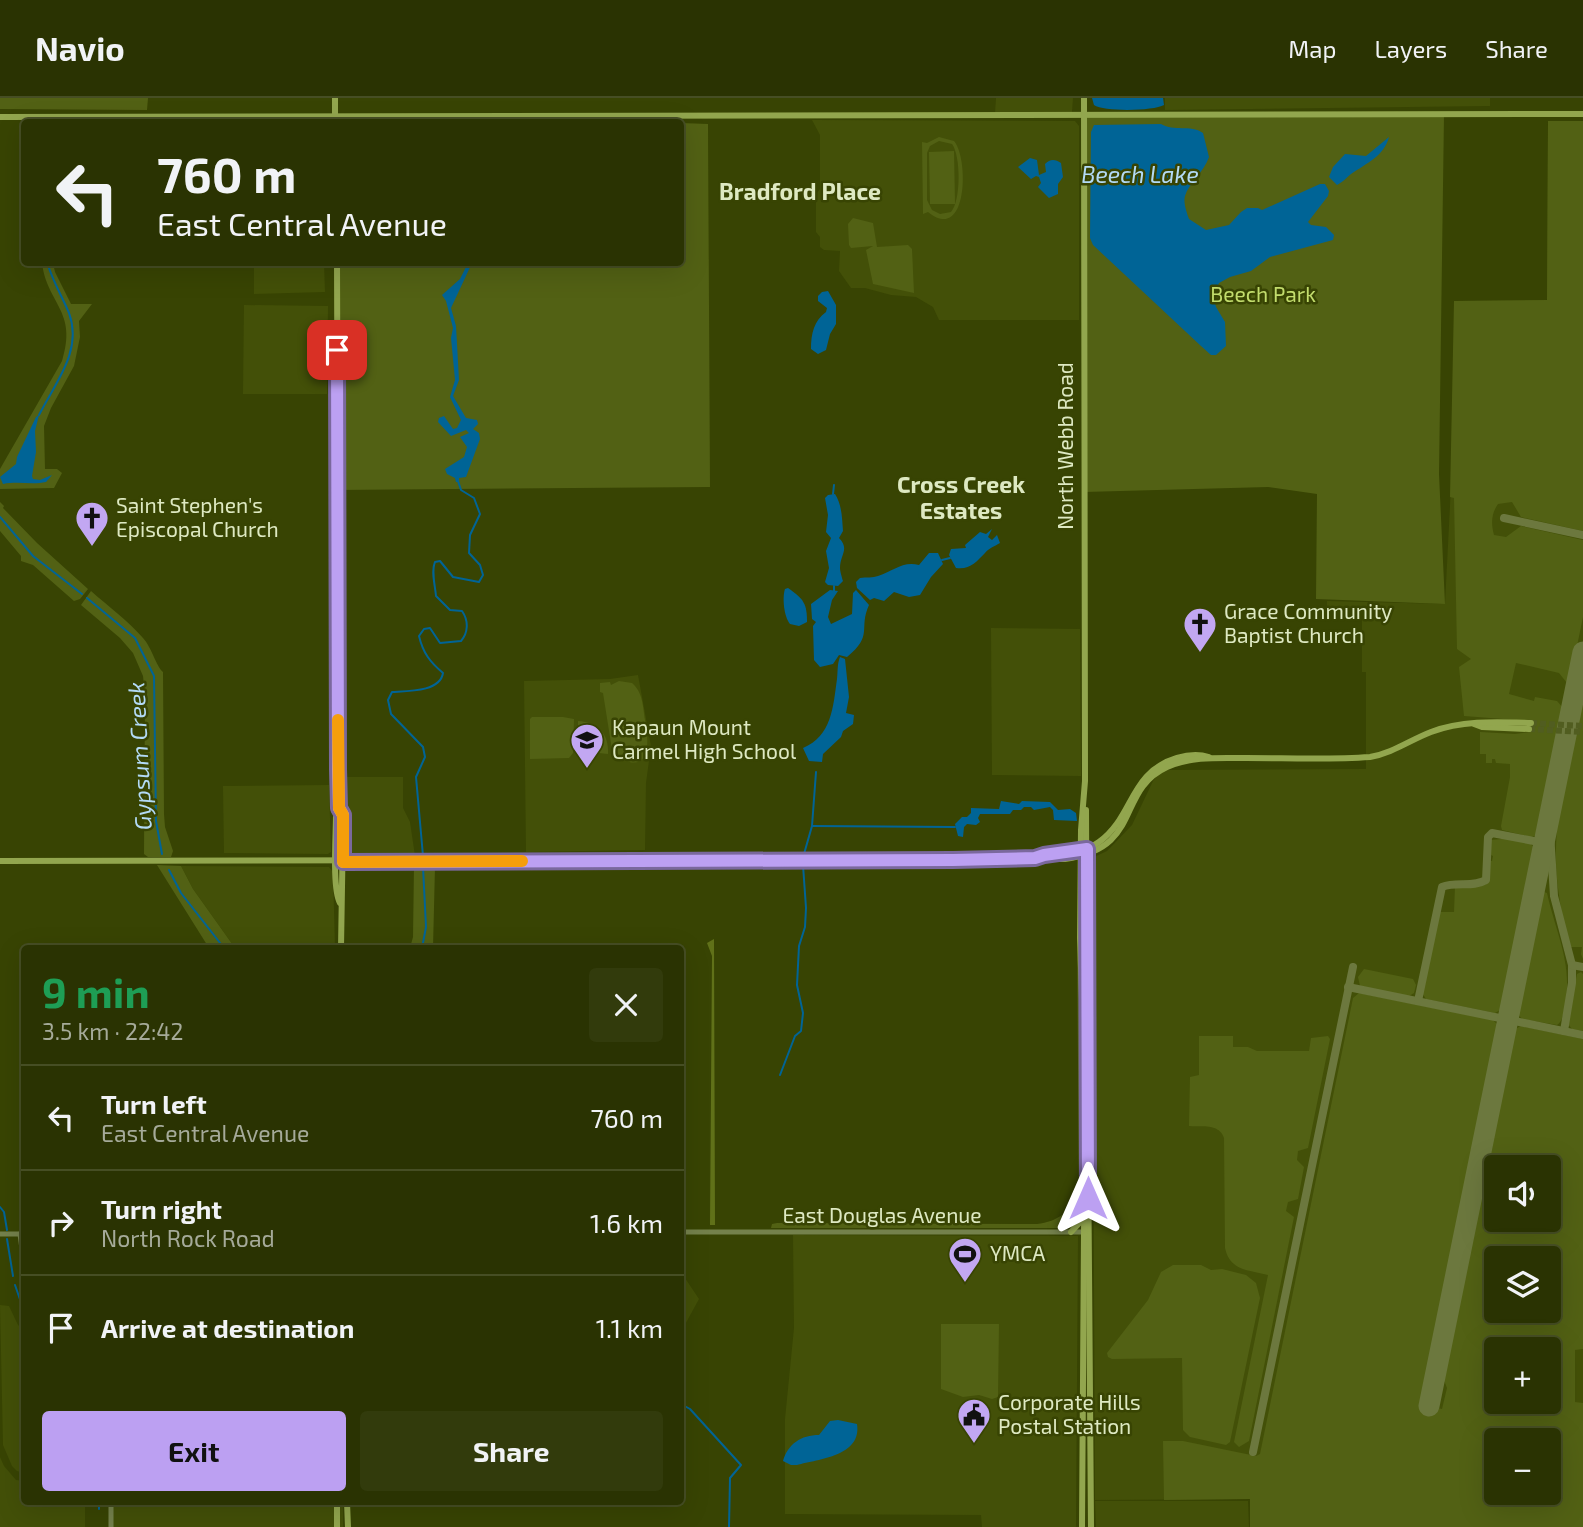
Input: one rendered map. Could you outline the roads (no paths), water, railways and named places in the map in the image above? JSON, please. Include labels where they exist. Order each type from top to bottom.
[{"type":"main road","points":[[335,98],[335,119]]},
{"type":"main road","name":"North Webb Road","points":[[1084,98],[1085,1229]]},
{"type":"main road","points":[[0,117],[335,119],[1583,114]]},
{"type":"main road","points":[[337,266],[339,808],[336,815],[340,862],[337,896],[340,903],[341,945]]},
{"type":"main road","points":[[1055,859],[1084,853],[1107,844],[1119,833],[1141,789],[1156,773],[1182,762],[1211,758],[1370,757],[1399,748],[1441,729],[1482,721],[1530,726]]},
{"type":"main road","points":[[1035,858],[1084,853]]},
{"type":"main road","name":"North Webb Road","points":[[1084,853],[1081,871],[1085,1229]]},
{"type":"main road","points":[[0,862],[1035,858],[1055,859],[1077,865],[1081,871]]},
{"type":"main road","points":[[1070,1232],[1083,1218]]},
{"type":"main road","points":[[1082,1527],[1088,1240],[1085,1229]]},
{"type":"main road","points":[[1085,1229],[1091,1527]]},
{"type":"main road","points":[[337,1505],[337,1527]]},
{"type":"main road","points":[[347,1505],[348,1527]]},
{"type":"street","name":"East Douglas Avenue","points":[[684,1232],[1070,1232],[1085,1229]]},
{"type":"street","points":[[0,1234],[21,1234]]},
{"type":"street","points":[[111,1505],[111,1527]]},
{"type":"water","points":[[1092,98],[1163,98],[1164,105],[1118,110],[1094,105]]},
{"type":"water","name":"Beech Lake","points":[[1161,124],[1203,133],[1209,157],[1187,191],[1184,202],[1189,219],[1206,230],[1229,225],[1247,208],[1262,210],[1320,184],[1325,184],[1329,191],[1308,222],[1326,227],[1334,235],[1333,240],[1270,257],[1251,271],[1219,283],[1213,295],[1216,307],[1225,322],[1226,346],[1216,355],[1211,355],[1201,346],[1093,245],[1090,238],[1091,132],[1094,125]]},
{"type":"water","points":[[1389,137],[1379,154],[1341,183],[1337,185],[1329,177],[1333,167],[1345,154],[1366,156]]},
{"type":"water","points":[[1030,158],[1037,160],[1039,175],[1046,172],[1045,164],[1049,161],[1061,163],[1063,177],[1058,184],[1058,194],[1049,198],[1038,187],[1041,183],[1039,177],[1031,179],[1018,167]]},
{"type":"water","points":[[466,266],[471,266],[451,308],[456,326],[459,380],[453,396],[466,418],[477,420],[478,424],[473,429],[479,433],[480,439],[466,477],[459,478],[459,482],[456,482],[445,469],[464,457],[467,447],[460,437],[469,433],[466,430],[451,436],[438,422],[439,418],[444,416],[453,429],[457,428],[461,420],[450,397],[455,380],[451,338],[453,328],[442,295],[460,279]]},
{"type":"water","points":[[828,291],[836,305],[836,324],[826,350],[818,354],[811,349],[813,333],[816,323],[827,308],[818,301],[818,296]]},
{"type":"water","points":[[39,415],[35,431],[36,452],[32,476],[33,479],[40,480],[52,475],[46,482],[3,484],[0,477],[16,464]]},
{"type":"water","points":[[835,494],[840,507],[843,531],[839,538],[844,546],[840,563],[843,581],[838,586],[825,582],[829,568],[826,551],[831,538],[826,532],[828,515],[825,498]]},
{"type":"water","points":[[992,529],[988,537],[992,540],[997,535],[1000,543],[972,565],[956,568],[949,555],[951,549],[966,548],[965,545],[980,532],[986,534]]},
{"type":"water","points":[[929,553],[938,553],[943,564],[920,595],[909,597],[894,592],[884,601],[874,598],[870,600],[857,588],[856,582],[860,578],[876,577],[903,565],[919,565]]},
{"type":"water","points":[[788,588],[805,606],[807,622],[799,626],[790,624],[786,617],[784,597],[785,589]]},
{"type":"water","points":[[830,590],[838,591],[832,600],[828,617],[831,624],[852,614],[853,593],[856,590],[869,605],[860,643],[847,657],[839,655],[833,664],[820,667],[814,660],[813,626],[816,622],[812,619],[811,604]]},
{"type":"water","points":[[840,657],[845,659],[849,697],[846,713],[854,715],[853,724],[843,731],[841,737],[823,754],[822,762],[809,761],[803,748],[820,736],[829,720]]},
{"type":"water","points":[[1001,801],[1019,804],[1022,801],[1050,802],[1058,810],[1070,809],[1076,813],[1077,821],[1054,820],[1050,807],[1034,810],[1024,807],[1021,810],[1013,810],[1010,814],[980,814],[980,822],[976,825],[967,824],[963,837],[958,836],[955,824],[971,813],[971,808],[999,809]]},
{"type":"water","points":[[830,1421],[857,1424],[857,1435],[846,1449],[827,1458],[797,1465],[783,1461],[796,1442],[819,1435]]},
{"type":"waterway","points":[[39,415],[65,366],[72,340],[69,313],[48,266]]},
{"type":"waterway","points":[[423,856],[416,777],[425,757],[423,747],[391,714],[388,700],[392,692],[430,687],[441,679],[443,673],[428,657],[421,642],[419,636],[424,629],[430,628],[440,643],[461,641],[465,634],[467,623],[462,611],[450,610],[436,596],[433,574],[435,562],[440,561],[453,577],[479,582],[483,575],[480,565],[469,553],[470,535],[480,514],[474,498],[461,490],[458,481]]},
{"type":"waterway","points":[[833,494],[834,485]]},
{"type":"waterway","name":"Gypsum Creek","points":[[0,517],[33,556],[82,594]]},
{"type":"waterway","points":[[942,560],[950,558]]},
{"type":"waterway","points":[[834,586],[834,591]]},
{"type":"waterway","name":"Gypsum Creek","points":[[87,598],[135,638],[154,676],[156,821],[162,854]]},
{"type":"waterway","points":[[804,854],[812,826],[816,772]]},
{"type":"waterway","points":[[812,826],[955,827]]},
{"type":"waterway","points":[[780,1075],[795,1036],[801,1031],[803,1013],[797,985],[799,946],[805,927],[806,908],[803,865]]},
{"type":"waterway","points":[[423,867],[426,927],[423,945]]},
{"type":"waterway","name":"Gypsum Creek","points":[[169,870],[181,893],[222,945]]},
{"type":"waterway","points":[[0,1207],[4,1212],[7,1230]]},
{"type":"waterway","points":[[7,1239],[13,1276]]},
{"type":"waterway","points":[[15,1285],[21,1302]]},
{"type":"waterway","name":"Gypsum Creek","points":[[684,1406],[741,1465],[730,1478],[729,1527]]},
{"type":"tunnel","points":[[1531,723],[1583,726]]},
{"type":"tunnel","points":[[1529,729],[1583,732]]},
{"type":"place","name":"Saint Stephen's Episcopal Church","points":[[92,548]]},
{"type":"place","name":"Grace Community Baptist Church","points":[[1200,654]]},
{"type":"place","name":"Kapaun Mount Carmel High School","points":[[587,770]]},
{"type":"place","name":"YMCA","points":[[965,1284]]},
{"type":"place","name":"Corporate Hills Postal Station","points":[[974,1445]]},
{"type":"district","name":"Bradford Place","points":[[800,192]]},
{"type":"district","name":"Cross Creek Estates","points":[[961,498]]},
{"type":"park label","name":"Beech Park","points":[[1263,295]]}]
